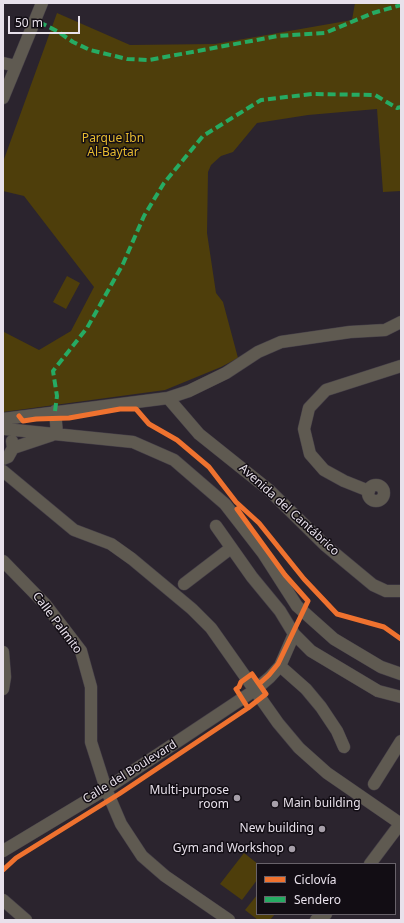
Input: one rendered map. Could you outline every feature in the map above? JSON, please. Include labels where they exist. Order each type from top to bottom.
[{"type":"street","points":[[3,98],[42,3]]},
{"type":"street","points":[[3,63],[16,66]]},
{"type":"street","points":[[4,426],[55,411],[156,401],[168,398],[189,391],[226,373],[258,352],[281,342],[350,332],[385,330],[401,322]]},
{"type":"street","points":[[369,491],[344,481],[324,470],[310,454],[304,429],[309,408],[326,390],[401,366]]},
{"type":"street","name":"Avenida del Cantábrico","points":[[168,398],[199,434],[269,490],[326,546],[373,585],[386,591],[401,591]]},
{"type":"street","points":[[55,411],[57,434]]},
{"type":"street","points":[[4,426],[57,434],[134,442],[174,460],[225,504],[263,553],[297,606],[334,640],[381,666],[401,674]]},
{"type":"street","points":[[4,426],[12,441],[8,455],[14,479]]},
{"type":"street","points":[[8,455],[57,434]]},
{"type":"street","points":[[3,471],[74,530],[111,544],[132,559],[192,609],[211,628],[299,748],[327,773],[400,824],[371,863]]},
{"type":"street","points":[[216,526],[252,578],[280,611],[294,634],[311,651],[347,674],[378,691],[401,698]]},
{"type":"street","points":[[184,584],[231,548]]},
{"type":"street","name":"Calle Palmito","points":[[3,561],[45,604],[81,651],[91,687],[91,742],[106,789],[121,824],[142,856],[165,876],[229,920]]},
{"type":"street","points":[[294,634],[280,666],[306,689],[321,707],[337,731],[344,747]]},
{"type":"street","points":[[3,652],[5,677],[3,689]]},
{"type":"street","name":"Calle del Boulevard","points":[[5,845],[106,789],[255,690],[280,666]]},
{"type":"street","points":[[374,784],[401,742]]},
{"type":"street","points":[[3,900],[26,920]]},
{"type":"green space","name":"Parque Ibn Al-Baytar","points":[[355,3],[401,3],[401,191],[383,192],[377,109],[308,115],[257,123],[233,152],[221,156],[211,165],[208,172],[207,233],[216,293],[223,302],[238,358],[221,367],[165,390],[3,412],[4,332],[39,350],[71,331],[94,287],[24,196],[3,191],[3,162],[57,13],[130,45],[215,44],[352,20]]},
{"type":"green space","points":[[67,276],[80,283],[66,309],[53,302]]},
{"type":"green space","points":[[244,853],[257,863],[256,881],[242,900],[220,884]]},
{"type":"green space","points":[[256,896],[256,915],[274,915],[270,920],[258,920],[245,910]]},
{"type":"marked path","points":[[39,22],[90,50],[127,59],[149,60],[278,36],[325,33],[373,13],[401,5]]},
{"type":"marked path","points":[[55,411],[57,396],[53,371],[87,328],[123,264],[144,216],[164,183],[203,136],[261,100],[312,94],[375,95],[397,108],[401,107]]},
{"type":"cycle path","points":[[19,416],[23,421],[69,418],[120,409],[136,409],[149,424],[177,440],[209,467],[236,502],[259,523],[304,579],[337,614],[384,627],[401,639]]},
{"type":"cycle path","points":[[237,509],[285,575],[308,601],[278,664],[259,684]]},
{"type":"cycle path","points":[[252,674],[266,694],[248,708],[236,689],[239,687],[241,682],[252,674]]},
{"type":"cycle path","points":[[3,870],[16,858],[119,794],[248,708]]},
{"type":"place","name":"Multi-purpose room","points":[[237,798]]},
{"type":"place","name":"Main building","points":[[275,804]]},
{"type":"place","name":"New building","points":[[322,829]]},
{"type":"place","name":"Gym and Workshop","points":[[292,849]]}]
